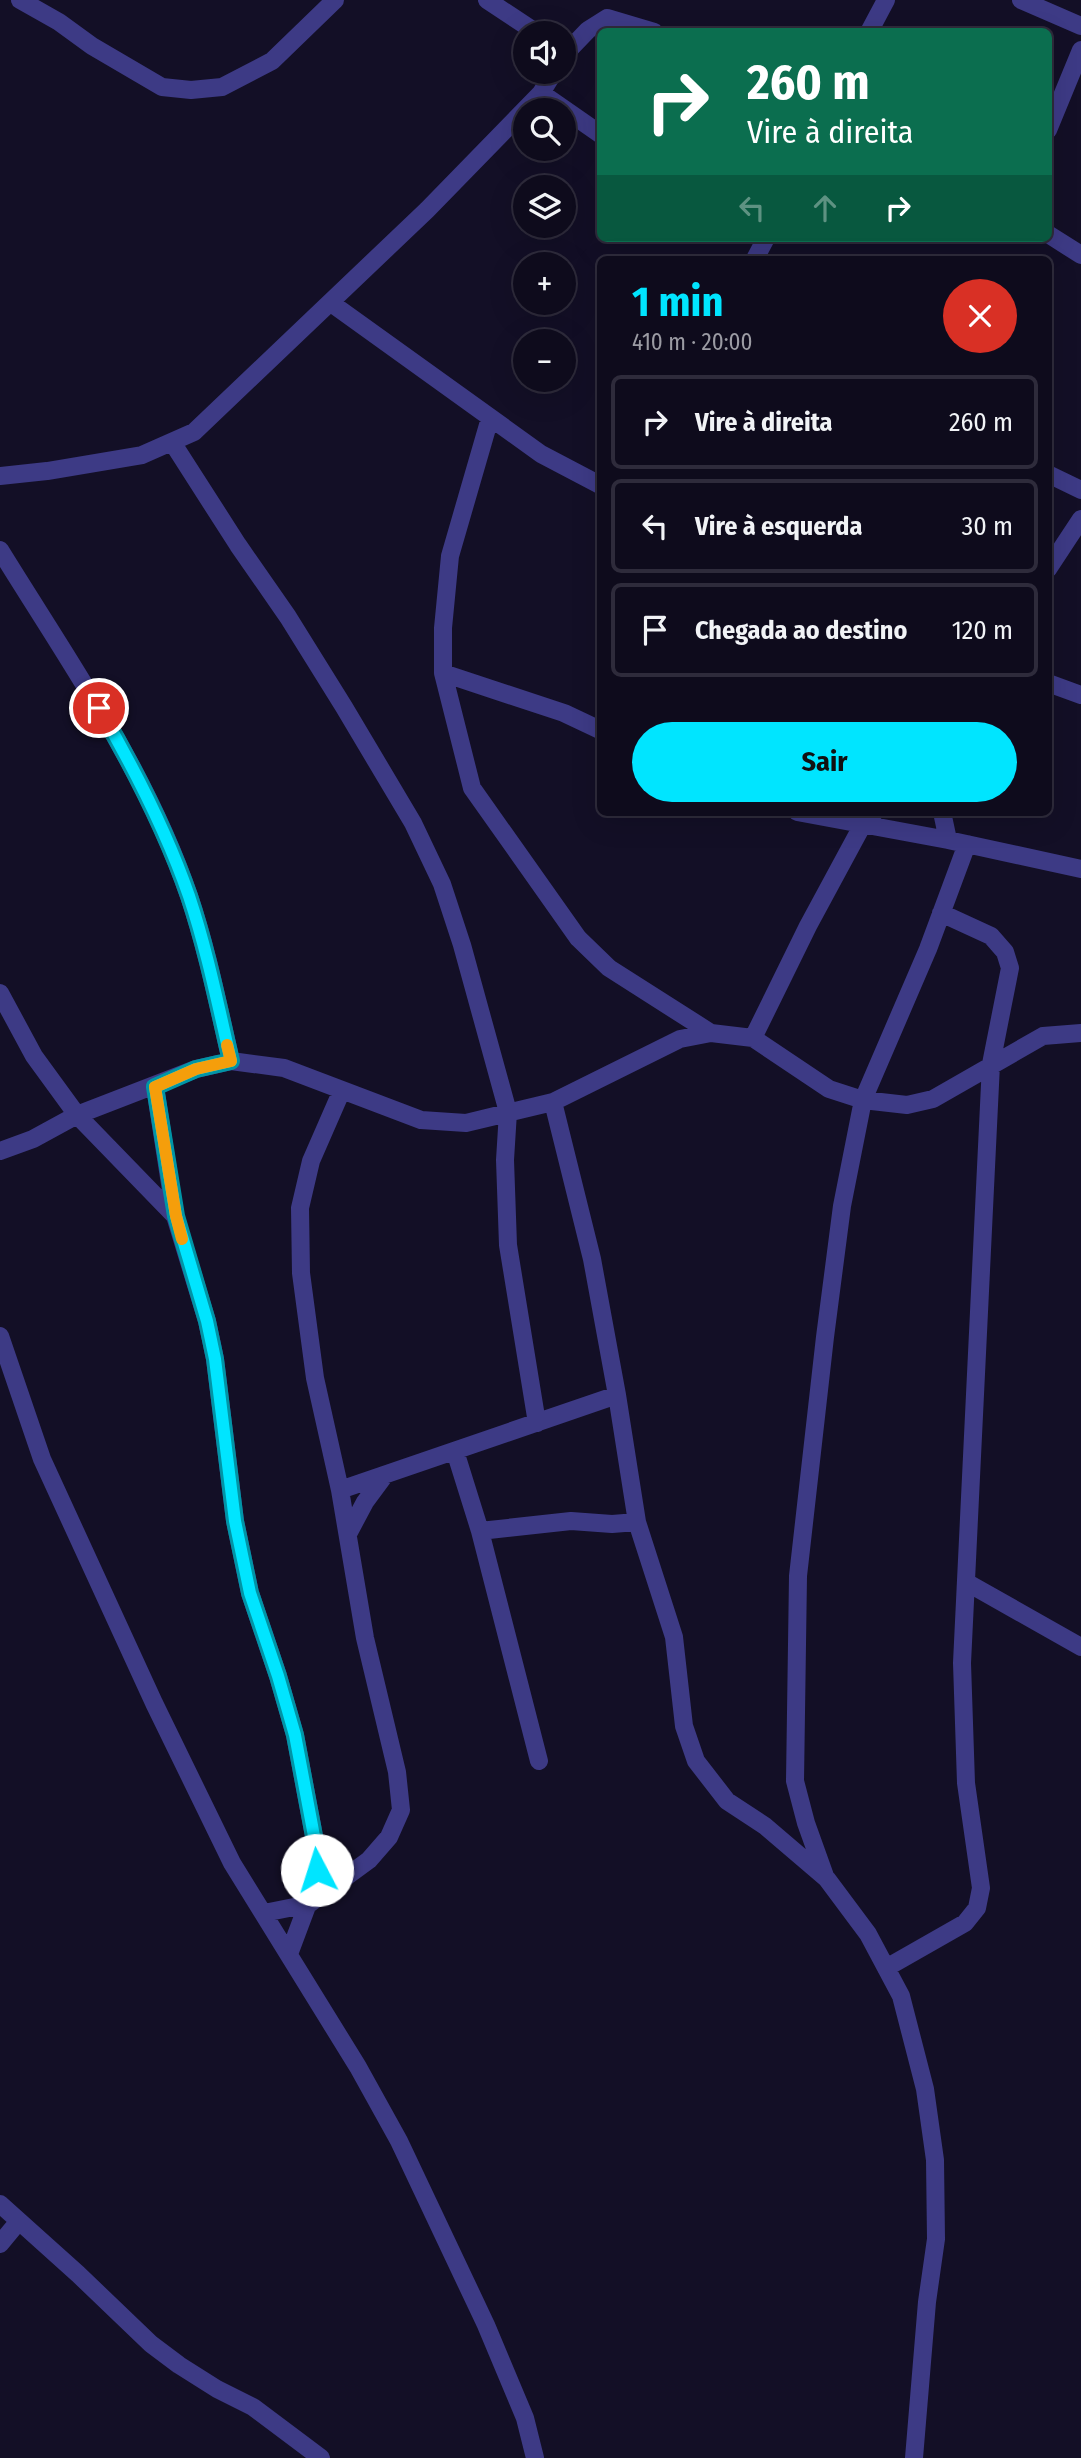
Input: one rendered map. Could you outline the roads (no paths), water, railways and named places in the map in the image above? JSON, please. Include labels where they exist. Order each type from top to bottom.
[{"type":"street","points":[[20,0],[162,87],[191,90],[222,87],[272,61],[335,0]]},
{"type":"street","points":[[487,0],[519,21]]},
{"type":"street","points":[[871,28],[886,0]]},
{"type":"street","points":[[1021,0],[1081,26]]},
{"type":"street","points":[[576,42],[607,18],[641,28]]},
{"type":"street","points":[[1052,121],[1081,50]]},
{"type":"street","points":[[0,476],[142,455],[194,432],[427,210],[541,93],[547,84]]},
{"type":"street","points":[[541,93],[597,132]]},
{"type":"street","points":[[1052,237],[1081,255]]},
{"type":"street","points":[[331,303],[541,454],[597,483]]},
{"type":"street","points":[[490,418],[450,556],[443,628],[443,673],[472,788],[578,938],[609,968],[711,1033]]},
{"type":"street","points":[[172,442],[288,617],[414,823],[442,884],[463,945],[508,1112],[505,1160],[508,1245],[537,1423]]},
{"type":"street","points":[[1052,476],[1081,490]]},
{"type":"street","points":[[1052,563],[1081,519]]},
{"type":"street","points":[[0,550],[72,661],[127,756],[165,836],[188,895],[208,960],[231,1061]]},
{"type":"street","points":[[443,673],[564,713],[597,729]]},
{"type":"street","points":[[1052,684],[1081,695]]},
{"type":"street","points":[[816,816],[948,840],[1081,869]]},
{"type":"street","points":[[753,1038],[808,926],[862,826],[871,816]]},
{"type":"street","points":[[943,816],[948,840]]},
{"type":"street","points":[[827,1879],[806,1824],[795,1781],[798,1576],[842,1206],[863,1100],[967,844]]},
{"type":"street","points":[[886,1968],[965,1923],[977,1908],[981,1888],[965,1769],[962,1663],[991,1064],[1010,968],[1005,952],[992,936],[941,913]]},
{"type":"street","points":[[0,993],[34,1056],[77,1115],[176,1216]]},
{"type":"street","points":[[0,1151],[33,1139],[77,1115],[196,1069],[231,1061],[285,1068],[421,1120],[466,1123],[553,1102],[680,1039],[711,1033],[753,1038],[829,1089],[863,1100],[906,1105],[933,1099],[1043,1036],[1081,1033]]},
{"type":"street","points":[[155,1087],[176,1216],[210,1333],[235,1521],[250,1593],[295,1735],[317,1852],[317,1870],[309,1904],[289,1954]]},
{"type":"street","points":[[264,1913],[309,1904],[369,1860],[389,1837],[401,1810],[397,1773],[365,1638],[340,1490],[315,1378],[300,1273],[300,1208],[311,1161],[342,1090]]},
{"type":"street","points":[[553,1102],[592,1259],[637,1521],[674,1637],[684,1726],[696,1761],[727,1801],[765,1826],[827,1879],[868,1934],[901,1996],[926,2089],[935,2160],[936,2239],[927,2302],[915,2458]]},
{"type":"street","points":[[0,1336],[42,1459],[153,1703],[232,1863],[358,2067],[399,2141],[486,2325],[525,2418],[535,2458]]},
{"type":"street","points":[[340,1490],[617,1395]]},
{"type":"street","points":[[455,1451],[480,1531],[539,1761]]},
{"type":"street","points":[[348,1534],[365,1502],[385,1475]]},
{"type":"street","points":[[480,1531],[571,1521],[612,1524],[637,1521]]},
{"type":"street","points":[[966,1582],[1081,1647]]},
{"type":"street","points":[[0,2204],[151,2344],[217,2389],[253,2407],[321,2458]]},
{"type":"street","points":[[0,2244],[19,2221]]}]
